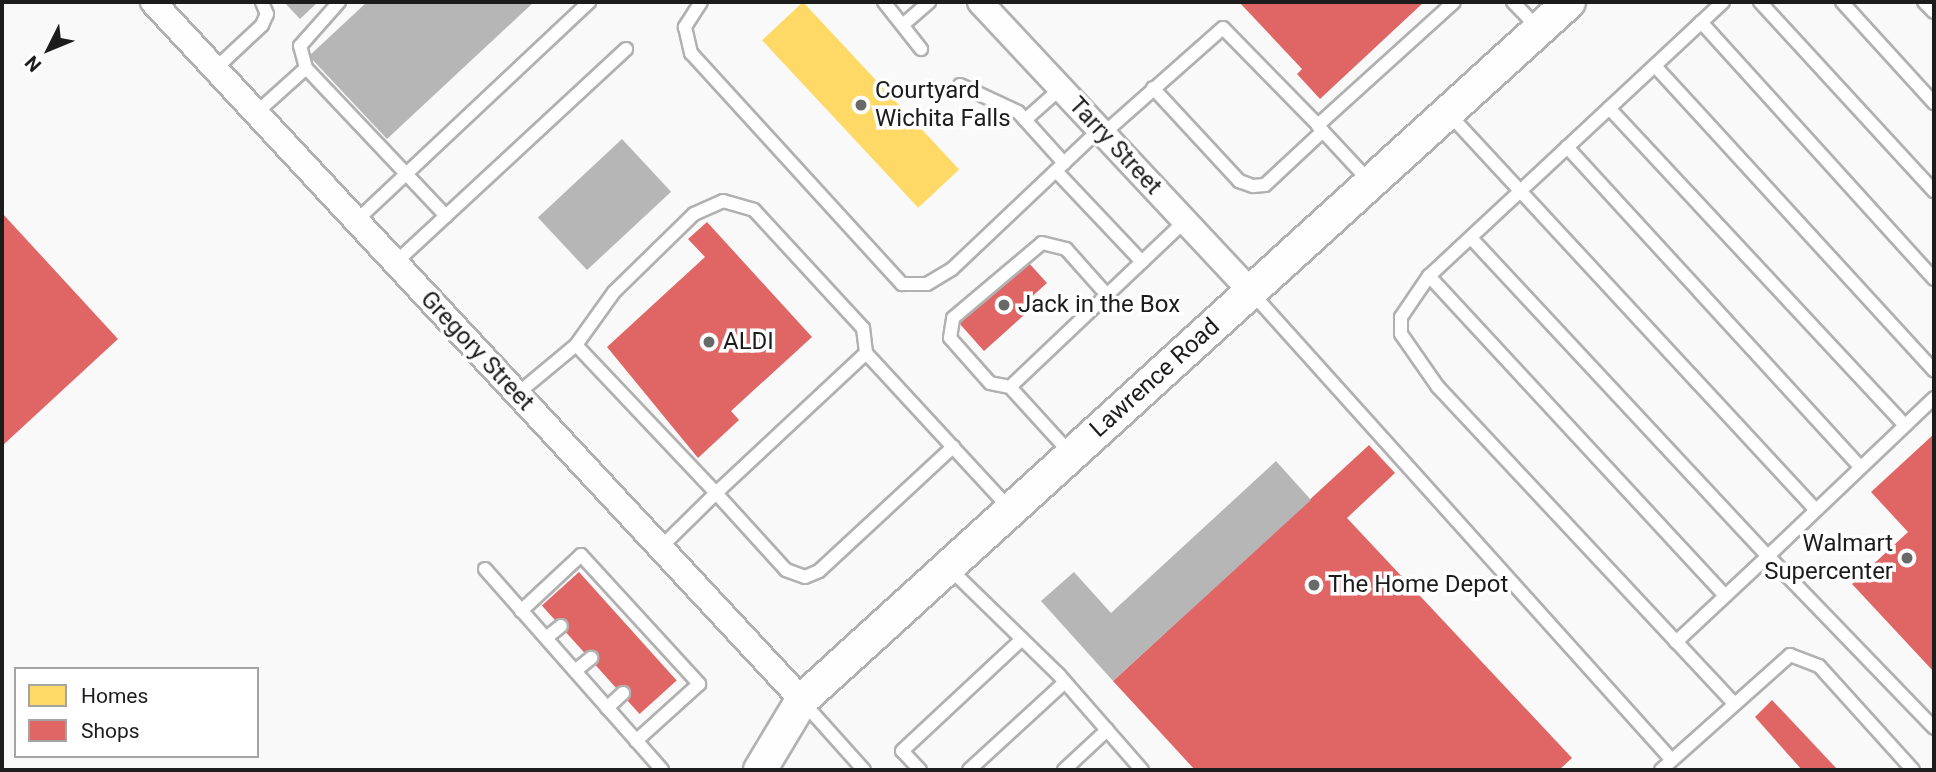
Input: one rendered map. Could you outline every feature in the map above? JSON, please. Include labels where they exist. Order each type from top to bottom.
[{"type":"street","name":"Gregory Street","points":[[153,2],[802,701]]},
{"type":"street","name":"Tarry Street","points":[[980,2],[1250,291]]},
{"type":"street","name":"Lawrence Road","points":[[760,770],[802,701],[1569,2]]},
{"type":"lane","points":[[215,69],[262,25],[267,14],[262,2]]},
{"type":"lane","points":[[339,2],[300,46],[306,68],[446,216]]},
{"type":"lane","points":[[356,221],[589,2]]},
{"type":"lane","points":[[701,2],[685,27],[691,53],[902,284],[928,284],[952,270],[1060,167],[1223,28],[1370,182]]},
{"type":"lane","points":[[884,2],[905,23],[921,49]]},
{"type":"lane","points":[[905,23],[929,2]]},
{"type":"lane","points":[[1153,88],[1240,181],[1253,186],[1265,184],[1320,128],[1454,2]]},
{"type":"lane","points":[[1513,2],[1539,29]]},
{"type":"lane","points":[[1723,2],[1429,276],[1401,317],[1413,357],[1733,702]]},
{"type":"lane","points":[[1760,2],[1934,191]]},
{"type":"lane","points":[[1842,2],[1934,103]]},
{"type":"lane","points":[[1924,2],[1934,12]]},
{"type":"lane","points":[[1701,22],[1934,279]]},
{"type":"lane","points":[[395,263],[626,49]]},
{"type":"lane","points":[[1654,66],[1934,371]]},
{"type":"lane","points":[[256,114],[306,68]]},
{"type":"lane","points":[[960,85],[1025,120],[1060,167],[1142,262]]},
{"type":"lane","points":[[1025,120],[1061,88]]},
{"type":"lane","points":[[1609,108],[1905,425]]},
{"type":"lane","points":[[1448,113],[1815,509]]},
{"type":"lane","points":[[1567,147],[1860,467]]},
{"type":"lane","points":[[517,394],[576,345],[614,292],[694,214],[723,201],[754,210],[863,328],[866,353],[1010,510]]},
{"type":"lane","points":[[1010,387],[1185,222]]},
{"type":"lane","points":[[1471,238],[1768,556],[1934,728]]},
{"type":"lane","points":[[1071,454],[1010,387],[990,383],[950,338],[953,318],[1042,243],[1066,249],[1107,295]]},
{"type":"lane","points":[[1429,276],[1725,596]]},
{"type":"lane","points":[[1250,291],[1672,760]]},
{"type":"lane","points":[[576,345],[786,570],[805,577],[953,447]]},
{"type":"lane","points":[[660,548],[866,353]]},
{"type":"lane","points":[[1676,642],[1934,398]]},
{"type":"lane","points":[[521,611],[582,555],[637,615],[665,656],[699,684],[636,741]]},
{"type":"lane","points":[[948,567],[1065,682],[1142,770]]},
{"type":"lane","points":[[485,569],[662,770]]},
{"type":"lane","points":[[597,592],[607,583]]},
{"type":"lane","points":[[627,624],[637,615]]},
{"type":"lane","points":[[546,638],[561,626]]},
{"type":"lane","points":[[920,770],[902,751],[1022,639]]},
{"type":"lane","points":[[1661,770],[1733,702],[1790,655],[1819,666],[1913,770]]},
{"type":"lane","points":[[575,671],[591,658]]},
{"type":"lane","points":[[969,770],[1065,682]]},
{"type":"lane","points":[[607,708],[623,693]]},
{"type":"lane","points":[[802,701],[864,770]]},
{"type":"lane","points":[[1065,770],[1107,730]]},
{"type":"building: Homes","name":"Courtyard Wichita Falls","points":[[803,2],[959,169],[918,208],[762,40]]},
{"type":"building: Shops","points":[[1239,2],[1424,2],[1320,99],[1297,74],[1302,69]]},
{"type":"building: Shops","points":[[2,213],[118,339],[2,446]]},
{"type":"building: Shops","name":"ALDI","points":[[707,222],[812,337],[731,411],[739,420],[698,458],[607,347],[705,257],[688,239]]},
{"type":"building: Shops","name":"Jack in the Box","points":[[1028,262],[1047,283],[1026,302],[1032,308],[984,351],[959,323]]},
{"type":"building: Shops","name":"Walmart Supercenter","points":[[1934,434],[1934,672],[1852,584],[1908,532],[1871,492]]},
{"type":"building: Shops","name":"The Home Depot","points":[[1369,445],[1395,473],[1347,518],[1572,758],[1559,770],[1195,770],[1113,681]]},
{"type":"building: Shops","points":[[579,572],[677,680],[640,714],[542,605]]},
{"type":"building: Shops","points":[[1772,700],[1838,770],[1802,770],[1755,717]]},
{"type":"building: Other","points":[[284,2],[318,2],[300,19]]},
{"type":"building: Other","points":[[367,2],[534,2],[387,139],[309,56]]},
{"type":"building: Other","points":[[622,139],[671,192],[587,270],[538,217]]},
{"type":"building: Other","points":[[1276,461],[1311,500],[1113,681],[1041,601],[1074,572],[1111,613]]},
{"type":"place","name":"Courtyard Wichita Falls","points":[[861,105]]},
{"type":"place","name":"Jack in the Box","points":[[1004,305]]},
{"type":"place","name":"ALDI","points":[[709,342]]},
{"type":"place","name":"Walmart Supercenter","points":[[1907,558]]},
{"type":"place","name":"The Home Depot","points":[[1314,585]]}]
